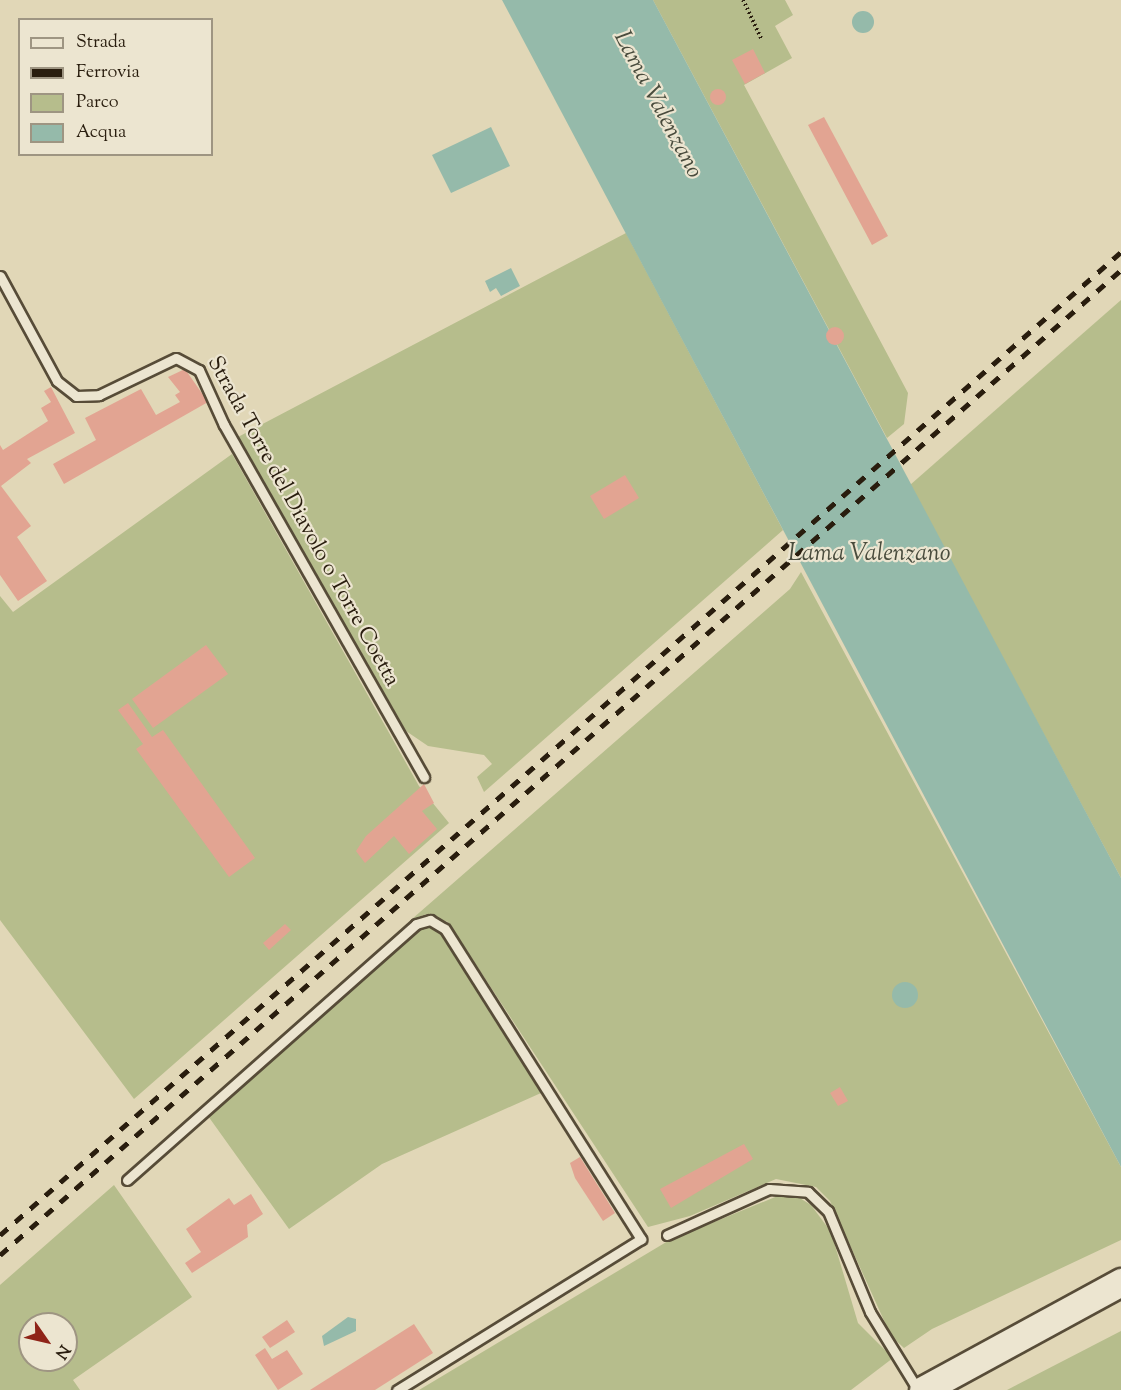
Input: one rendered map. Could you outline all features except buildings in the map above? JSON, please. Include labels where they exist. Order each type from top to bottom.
[{"type":"main road","points":[[923,1390],[1121,1282]]},
{"type":"lane","name":"Strada Torre del Diavolo o Torre Coetta","points":[[0,276],[57,381],[76,396],[99,395],[176,358],[199,370],[224,425],[424,777]]},
{"type":"lane","points":[[127,1180],[416,924],[430,920],[445,929],[641,1239],[397,1390]]},
{"type":"lane","points":[[667,1235],[769,1189],[808,1192],[828,1210],[870,1312],[918,1390]]},
{"type":"path","points":[[743,0],[762,40]]},
{"type":"green space","points":[[653,0],[785,0],[793,15],[775,26],[792,58],[744,85],[908,393],[904,424],[887,438]]},
{"type":"green space","points":[[626,233],[783,530],[484,792],[477,777],[492,764],[484,755],[428,746],[406,731],[238,437]]},
{"type":"green space","points":[[1121,300],[1121,878],[910,485]]},
{"type":"green space","points":[[232,454],[419,786],[449,823],[134,1099],[0,920],[0,596],[13,612]]},
{"type":"green space","points":[[801,572],[1121,1167],[1121,1240],[932,1329],[904,1348],[891,1336],[830,1201],[816,1187],[776,1179],[690,1216],[648,1227],[448,922],[427,914],[412,919],[790,589]]},
{"type":"green space","points":[[431,927],[438,930],[541,1093],[382,1164],[289,1229],[208,1116],[419,928]]},
{"type":"green space","points":[[114,1185],[192,1297],[73,1380],[80,1390],[0,1390],[0,1285]]},
{"type":"green space","points":[[780,1195],[795,1195],[811,1205],[831,1232],[858,1323],[893,1358],[851,1390],[419,1390],[668,1241]]},
{"type":"green space","points":[[1121,1331],[1121,1390],[1007,1390]]},
{"type":"water","name":"Lama Valenzano","points":[[502,0],[653,0],[1121,878],[1121,1167]]},
{"type":"water","points":[[863,11],[871,14],[874,22],[871,30],[863,33],[855,30],[852,22],[855,14]]},
{"type":"water","points":[[491,127],[510,166],[451,193],[432,155]]},
{"type":"water","points":[[511,268],[520,286],[501,296],[496,288],[490,292],[485,281]]},
{"type":"water","points":[[905,982],[914,986],[918,995],[914,1004],[905,1008],[896,1004],[892,995],[896,986]]},
{"type":"water","points":[[348,1317],[356,1319],[356,1331],[324,1346],[322,1336]]},
{"type":"railway","points":[[0,1235],[1121,252]]},
{"type":"railway","points":[[0,1255],[1121,270]]}]
